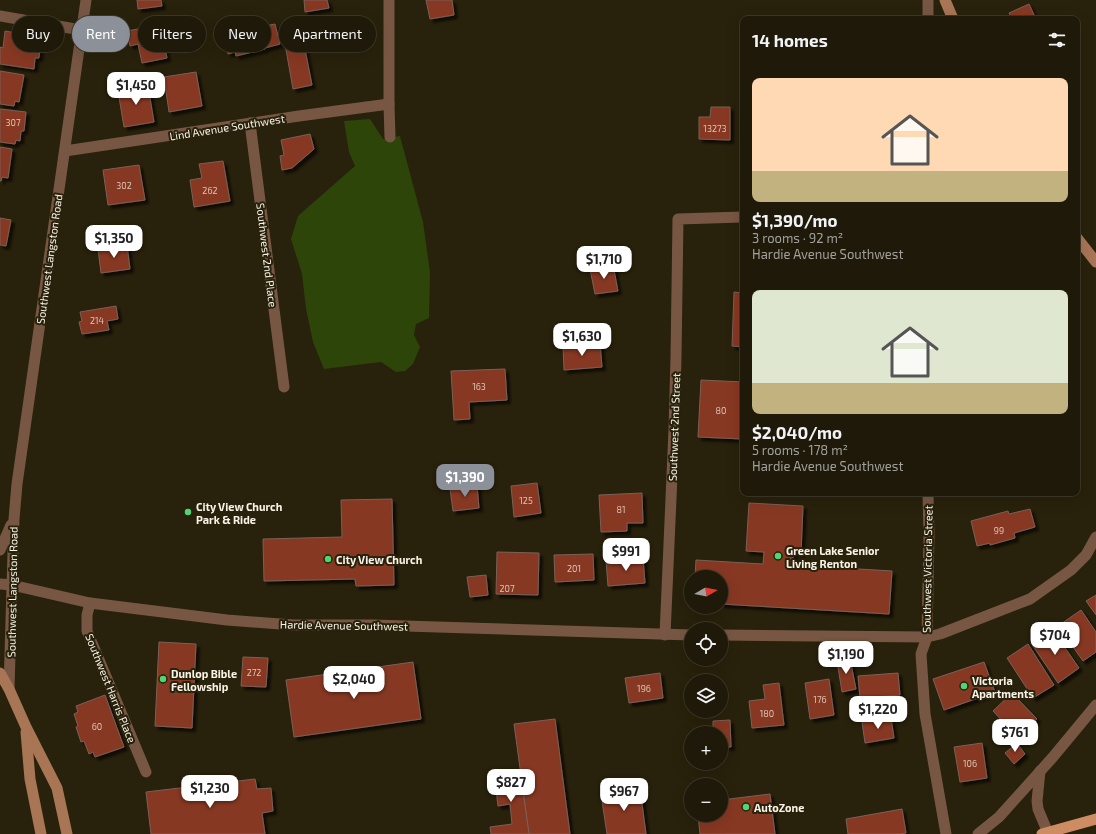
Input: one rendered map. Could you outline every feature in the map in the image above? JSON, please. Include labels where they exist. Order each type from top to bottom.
[{"type":"main road","points":[[945,0],[952,16]]},
{"type":"main road","points":[[1080,242],[1096,262]]},
{"type":"main road","points":[[0,673],[10,689],[26,727],[57,788],[67,834]]},
{"type":"main road","points":[[26,727],[30,779],[41,834]]},
{"type":"main road","points":[[1045,833],[1096,818]]},
{"type":"street","name":"Southwest Langston Road","points":[[83,16],[86,0]]},
{"type":"street","points":[[389,0],[390,137]]},
{"type":"street","points":[[928,0],[928,16]]},
{"type":"street","points":[[0,16],[72,28]]},
{"type":"street","name":"Southwest Langston Road","points":[[10,689],[11,601],[14,518],[17,484],[78,52]]},
{"type":"street","name":"Lind Avenue Southwest","points":[[65,151],[389,104]]},
{"type":"street","name":"Southwest 2nd Place","points":[[250,123],[284,387]]},
{"type":"street","name":"Southwest 2nd Street","points":[[664,635],[675,409],[678,219],[740,217]]},
{"type":"street","name":"Southwest Victoria Street","points":[[928,496],[927,637],[921,654],[925,714],[946,834]]},
{"type":"street","name":"Southwest Langston Road","points":[[0,550],[14,518]]},
{"type":"street","points":[[728,635],[927,637],[940,634],[1030,599],[1071,570],[1086,555],[1096,537]]},
{"type":"street","name":"Hardie Avenue Southwest","points":[[0,584],[12,585],[90,603],[216,620],[293,625],[373,624],[684,635]]},
{"type":"street","name":"Southwest Harris Place","points":[[90,603],[87,615],[87,630],[146,772]]},
{"type":"street","points":[[978,834],[995,821],[1096,705]]},
{"type":"street","points":[[1040,771],[1037,801],[1045,833]]},
{"type":"green space","points":[[370,119],[383,139],[400,136],[423,222],[430,272],[429,318],[416,324],[414,335],[420,347],[413,364],[405,371],[396,372],[381,362],[324,369],[313,342],[306,309],[302,274],[291,239],[298,216],[355,166],[349,152],[344,121]]},
{"type":"building","points":[[137,0],[161,0],[162,6],[138,9]]},
{"type":"building","points":[[304,0],[327,0],[329,8],[305,12]]},
{"type":"building","points":[[426,0],[452,0],[454,15],[430,19]]},
{"type":"building","points":[[1029,4],[1035,16],[1010,16],[1009,13]]},
{"type":"building","points":[[275,24],[279,44],[271,46],[271,25]]},
{"type":"building","points":[[138,29],[138,44],[130,46],[130,30]]},
{"type":"building","points":[[5,31],[12,32],[12,52],[40,52],[39,58],[35,58],[34,69],[0,64],[0,47],[3,48]]},
{"type":"building","points":[[140,52],[166,52],[167,58],[142,63]]},
{"type":"building","points":[[235,52],[253,52],[236,56]]},
{"type":"building","points":[[286,52],[306,52],[312,85],[293,89]]},
{"type":"building","points":[[0,71],[24,75],[19,102],[15,101],[14,106],[0,104]]},
{"type":"building","points":[[196,72],[202,106],[169,112],[164,77]]},
{"type":"building","points":[[148,86],[154,122],[124,127],[118,91]]},
{"type":"building","points":[[711,107],[730,107],[730,140],[699,139],[699,117],[710,117]]},
{"type":"building","points":[[0,109],[26,112],[24,131],[21,131],[20,141],[16,140],[15,144],[0,142]]},
{"type":"building","points":[[310,134],[314,149],[292,168],[282,170],[280,156],[284,155],[281,140]]},
{"type":"building","points":[[0,147],[12,149],[8,178],[2,177],[1,181],[0,181]]},
{"type":"building","points":[[223,161],[230,201],[194,207],[190,180],[202,178],[199,164]]},
{"type":"building","points":[[139,165],[145,200],[108,205],[103,170]]},
{"type":"building","points":[[0,218],[11,220],[6,246],[0,245]]},
{"type":"building","points":[[127,245],[130,269],[101,273],[98,249]]},
{"type":"building","points":[[613,265],[618,291],[595,294],[590,269]]},
{"type":"building","points":[[734,292],[740,293],[740,347],[732,346]]},
{"type":"building","points":[[116,306],[118,319],[107,321],[109,330],[82,334],[79,322],[82,321],[80,312]]},
{"type":"building","points":[[600,343],[602,367],[564,370],[563,346]]},
{"type":"building","points":[[505,369],[507,400],[469,402],[470,419],[454,420],[451,371]]},
{"type":"building","points":[[701,380],[740,382],[740,439],[698,437]]},
{"type":"building","points":[[537,483],[541,513],[514,517],[511,486]]},
{"type":"building","points":[[477,485],[479,508],[453,511],[450,489]]},
{"type":"building","points":[[642,493],[643,523],[627,523],[627,531],[601,532],[599,495]]},
{"type":"building","name":"City View Church","points":[[392,499],[394,585],[356,586],[355,579],[264,581],[263,539],[342,537],[341,500]]},
{"type":"building","name":"Green Lake Senior Living Renton","points":[[749,503],[803,506],[801,553],[793,552],[793,565],[892,571],[889,614],[728,604],[728,570],[695,570],[696,560],[763,564],[764,552],[746,551]]},
{"type":"building","points":[[1030,509],[1035,527],[1014,533],[1015,538],[990,545],[990,543],[977,546],[971,521],[1008,511],[1009,514]]},
{"type":"building","points":[[497,552],[539,553],[538,595],[496,594]]},
{"type":"building","points":[[593,554],[594,580],[555,582],[554,555]]},
{"type":"building","points":[[643,558],[645,583],[608,586],[606,561]]},
{"type":"building","points":[[486,575],[488,595],[470,597],[467,577]]},
{"type":"building","points":[[1096,595],[1096,615],[1086,601]]},
{"type":"building","points":[[1081,610],[1096,632],[1096,652],[1083,661],[1058,626]]},
{"type":"building","points":[[1052,629],[1079,668],[1058,683],[1031,643]]},
{"type":"building","points":[[159,642],[196,644],[192,728],[155,726]]},
{"type":"building","points":[[1028,644],[1054,685],[1033,698],[1007,658]]},
{"type":"building","points":[[243,657],[268,658],[266,687],[241,686]]},
{"type":"building","points":[[850,659],[856,689],[842,692],[837,661]]},
{"type":"building","points":[[413,662],[421,719],[294,737],[286,680]]},
{"type":"building","name":"Victoria Apartments","points":[[984,662],[995,692],[944,710],[933,679]]},
{"type":"building","points":[[660,673],[663,698],[629,703],[625,678]]},
{"type":"building","points":[[898,673],[900,695],[860,698],[858,676]]},
{"type":"building","points":[[829,679],[834,715],[810,719],[805,683]]},
{"type":"building","points":[[779,683],[784,725],[752,728],[749,701],[765,699],[763,685]]},
{"type":"building","points":[[1012,693],[1037,719],[1018,738],[993,711]]},
{"type":"building","points":[[105,695],[124,747],[95,757],[93,752],[89,754],[84,741],[81,742],[76,727],[78,726],[74,714],[78,712],[76,706]]},
{"type":"building","points":[[891,718],[894,738],[865,743],[862,722]]},
{"type":"building","points":[[555,719],[570,834],[529,834],[514,724]]},
{"type":"building","points":[[730,720],[731,747],[728,747],[728,726],[713,726],[713,721]]},
{"type":"building","points":[[982,743],[987,778],[960,782],[954,747]]},
{"type":"building","points":[[1017,743],[1025,754],[1014,764],[1005,753]]},
{"type":"building","points":[[520,770],[529,834],[491,834],[490,827],[512,824],[510,804],[498,806],[494,774]]},
{"type":"building","points":[[255,779],[257,789],[271,788],[273,811],[262,813],[265,834],[151,834],[146,792]]},
{"type":"building","points":[[640,788],[646,834],[607,834],[601,794]]},
{"type":"building","name":"AutoZone","points":[[770,794],[775,834],[700,834],[699,822],[728,822],[728,799]]},
{"type":"building","points":[[902,809],[906,833],[848,834],[846,819]]},
{"type":"place","name":"City View Church Park & Ride","points":[[188,512]]},
{"type":"place","name":"Green Lake Senior Living Renton","points":[[778,556]]},
{"type":"place","name":"City View Church","points":[[328,559]]},
{"type":"place","name":"Dunlop Bible Fellowship","points":[[163,679]]},
{"type":"place","name":"Victoria Apartments","points":[[964,686]]},
{"type":"place","name":"AutoZone","points":[[746,807]]}]
